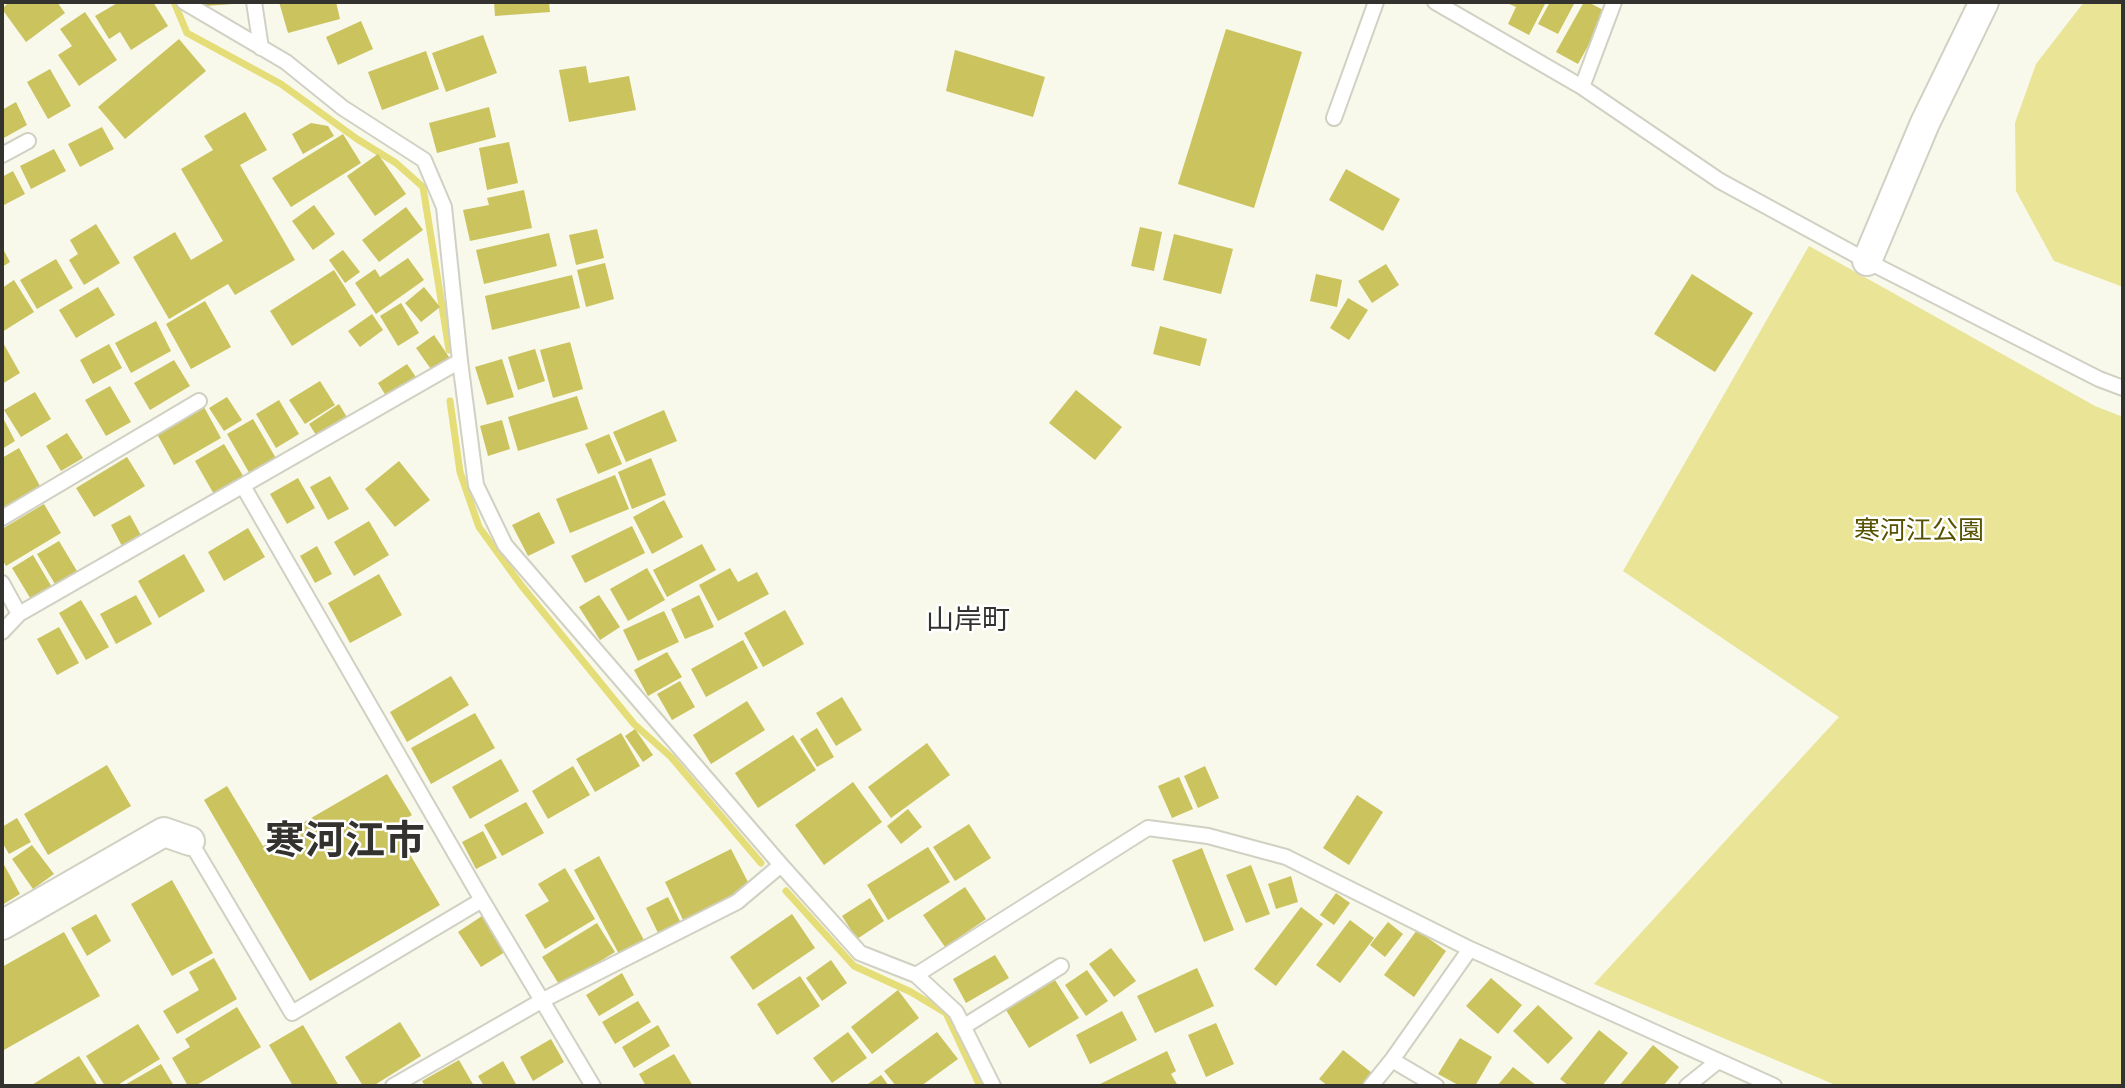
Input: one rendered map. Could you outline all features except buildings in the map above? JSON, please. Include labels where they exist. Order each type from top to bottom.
[{"type":"street","points":[[1867,261],[1925,123],[1984,2]]},
{"type":"street","points":[[2,925],[164,832],[190,841]]},
{"type":"lane","points":[[184,2],[286,62],[342,108],[424,160],[444,207],[460,361],[477,485],[505,545],[860,953],[916,975],[956,1012],[993,1086]]},
{"type":"lane","points":[[254,2],[261,48]]},
{"type":"lane","points":[[1334,118],[1376,2]]},
{"type":"lane","points":[[1435,2],[1582,86],[1720,181],[1867,261],[2099,379],[2123,388]]},
{"type":"lane","points":[[1582,86],[1614,2]]},
{"type":"lane","points":[[2,155],[27,141]]},
{"type":"lane","points":[[2,632],[19,614],[460,361]]},
{"type":"lane","points":[[2,517],[200,401]]},
{"type":"lane","points":[[243,486],[482,900],[593,1086]]},
{"type":"lane","points":[[2,583],[19,614]]},
{"type":"lane","points":[[916,975],[1148,828],[1208,836],[1286,857],[1470,949],[1774,1086]]},
{"type":"lane","points":[[190,841],[292,1013],[482,900]]},
{"type":"lane","points":[[393,1086],[543,1000],[737,902],[781,865]]},
{"type":"lane","points":[[1371,1086],[1470,949]]},
{"type":"lane","points":[[964,1027],[1061,966]]},
{"type":"lane","points":[[1392,1060],[1437,1086]]},
{"type":"lane","points":[[1687,1086],[1717,1062]]},
{"type":"green space","points":[[2084,2],[2123,2],[2123,287],[2054,261],[2016,191],[2015,123],[2036,64]]},
{"type":"green space","name":"寒河江公園","points":[[1809,246],[2095,406],[2123,417],[2123,1086],[1838,1086],[1594,984],[1839,717],[1623,571]]},
{"type":"waterway","points":[[174,2],[187,33],[281,84],[357,139],[396,163],[423,187],[449,350]]},
{"type":"waterway","points":[[450,401],[460,472],[479,527],[521,585],[634,724],[671,757],[761,863]]},
{"type":"waterway","points":[[786,891],[854,966],[911,992],[946,1013],[980,1086]]},
{"type":"district","name":"山岸町","points":[[968,622]]},
{"type":"district","name":"寒河江市","points":[[345,844]]}]
